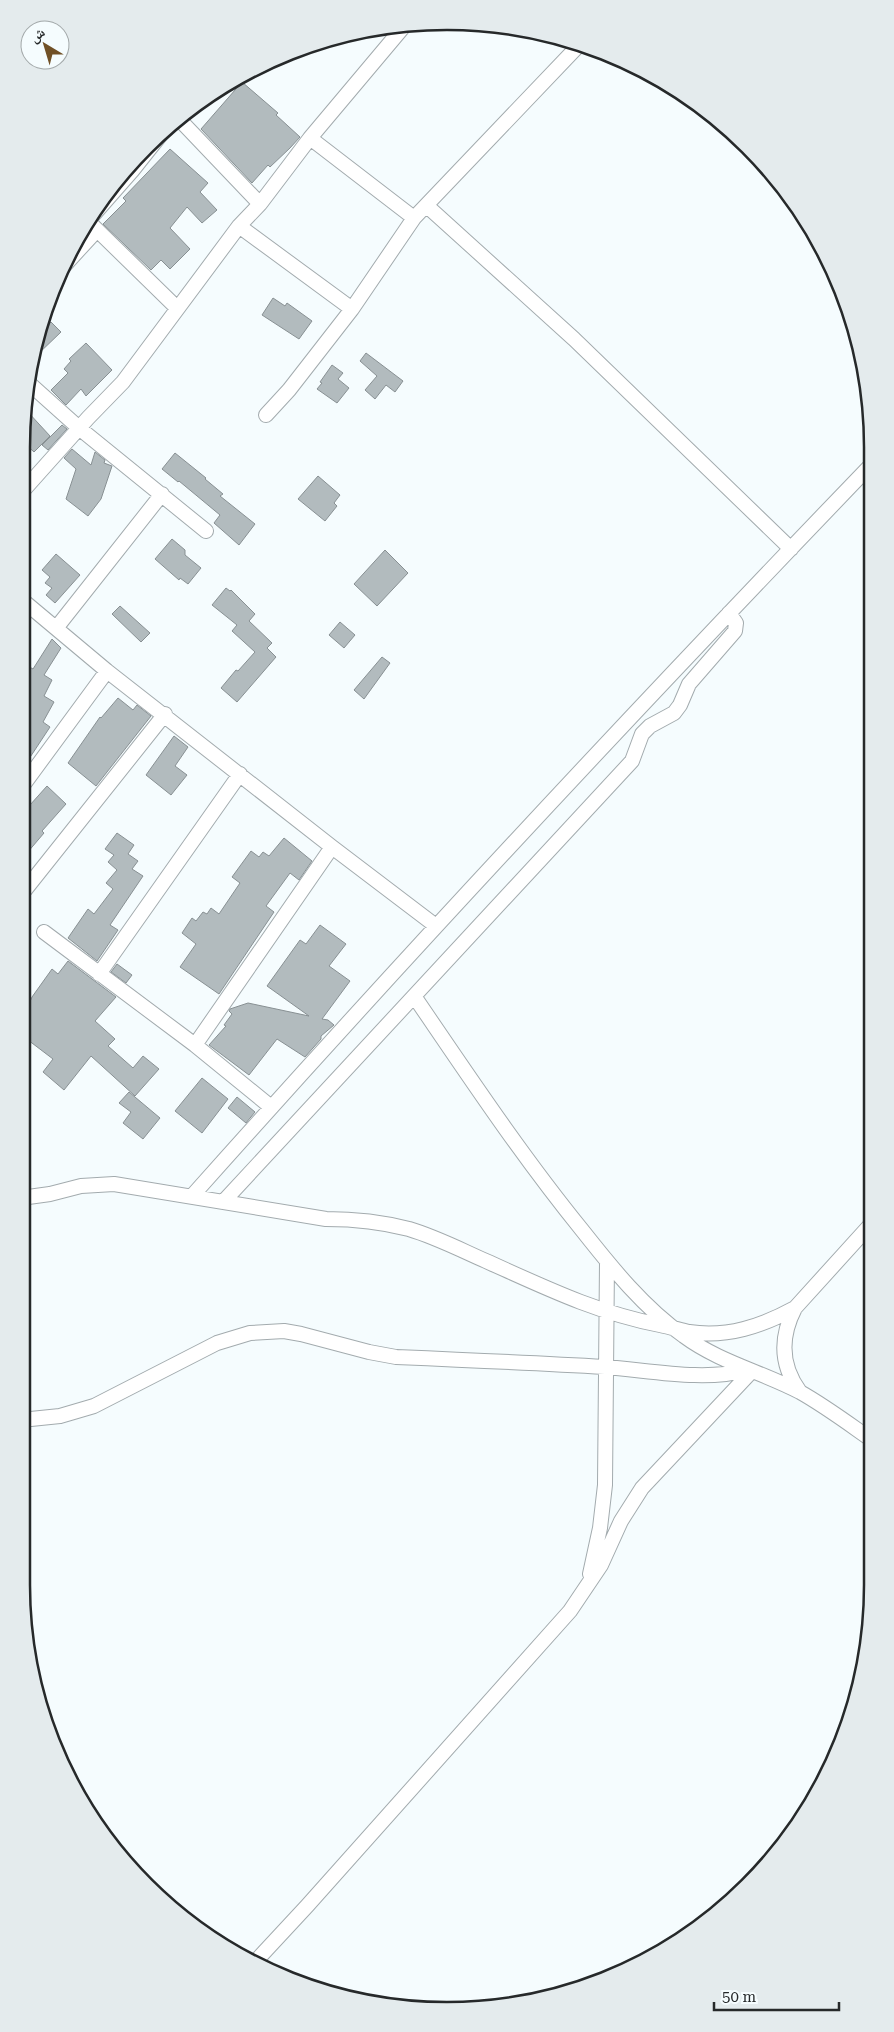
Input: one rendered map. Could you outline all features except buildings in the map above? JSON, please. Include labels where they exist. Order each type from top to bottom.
[{"type":"street","points":[[30,483],[123,382],[239,226],[260,204],[310,138],[397,34]]},
{"type":"street","points":[[266,415],[289,390],[352,309],[414,218],[574,50]]},
{"type":"street","points":[[183,124],[260,204]]},
{"type":"street","points":[[310,138],[414,218]]},
{"type":"street","points":[[427,206],[574,339],[791,549]]},
{"type":"street","points":[[93,226],[177,308]]},
{"type":"street","points":[[239,226],[352,309]]},
{"type":"street","points":[[81,247],[97,230]]},
{"type":"street","points":[[35,388],[79,428],[206,531]]},
{"type":"street","points":[[192,1196],[436,926],[729,613],[864,472]]},
{"type":"street","points":[[56,627],[162,494]]},
{"type":"street","points":[[30,606],[107,671],[165,714],[332,847],[436,926]]},
{"type":"street","points":[[223,1202],[632,761],[639,740],[646,730],[674,713],[680,705],[689,684],[735,631],[736,623],[729,613]]},
{"type":"street","points":[[30,776],[107,671]]},
{"type":"street","points":[[30,883],[165,714]]},
{"type":"street","points":[[99,974],[240,774]]},
{"type":"street","points":[[195,1045],[332,847]]},
{"type":"street","points":[[44,932],[195,1045],[272,1107]]},
{"type":"street","points":[[414,996],[529,1162],[607,1262],[650,1308],[672,1328],[704,1350],[800,1393],[864,1435]]},
{"type":"street","points":[[30,1197],[81,1186],[114,1184],[326,1219],[368,1221],[410,1230],[449,1244],[580,1303],[608,1313],[690,1332],[734,1332],[755,1327],[795,1308]]},
{"type":"street","points":[[800,1393],[788,1374],[784,1351],[786,1329],[795,1308],[864,1232]]},
{"type":"street","points":[[587,1588],[600,1528],[604,1499],[608,1313],[607,1262]]},
{"type":"street","points":[[30,1419],[80,1411],[107,1400],[217,1342],[242,1335],[268,1331],[301,1334],[360,1350],[396,1357],[606,1367],[710,1375],[748,1371]]},
{"type":"street","points":[[260,1957],[308,1906],[570,1611],[602,1564],[631,1504],[642,1488],[748,1371]]}]
